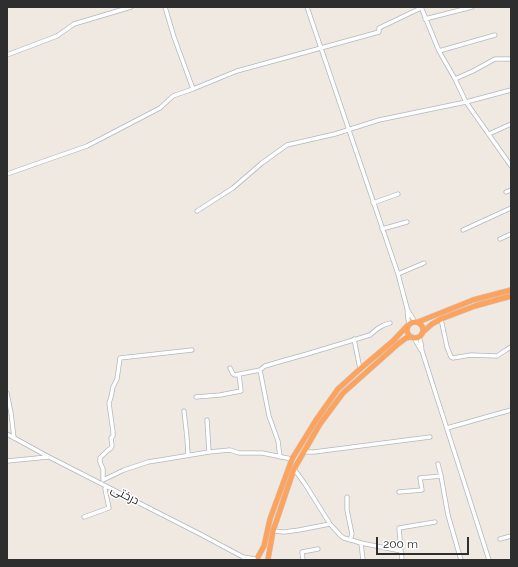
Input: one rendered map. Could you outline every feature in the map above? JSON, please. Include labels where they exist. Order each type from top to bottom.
[{"type":"highway","points":[[256,559],[264,546],[270,519],[292,459],[316,420],[338,389],[393,341],[408,325],[473,300],[511,290]]},
{"type":"highway","points":[[256,559],[261,557],[268,560],[273,531],[294,469],[320,424],[343,393],[406,338],[419,337],[432,324],[441,319],[475,306],[511,296]]},
{"type":"highway","points":[[416,322],[422,326],[423,332]]},
{"type":"highway","points":[[408,325],[407,332],[412,338]]},
{"type":"street","points":[[7,55],[57,36],[74,24],[131,7]]},
{"type":"street","points":[[165,7],[193,89]]},
{"type":"street","points":[[307,7],[398,274],[407,308],[408,325]]},
{"type":"street","points":[[7,174],[87,146],[160,108],[173,96],[236,71],[379,32],[379,28],[421,7],[439,51],[466,102],[511,165]]},
{"type":"street","points":[[425,19],[472,7]]},
{"type":"street","points":[[439,51],[495,35]]},
{"type":"street","points":[[455,79],[495,59],[511,58]]},
{"type":"street","points":[[197,211],[233,188],[262,163],[287,145],[335,134],[379,120],[466,102],[511,90]]},
{"type":"street","points":[[489,134],[511,124]]},
{"type":"street","points":[[506,192],[511,190]]},
{"type":"street","points":[[373,203],[398,194]]},
{"type":"street","points":[[463,230],[511,208]]},
{"type":"street","points":[[382,229],[407,222]]},
{"type":"street","points":[[500,239],[511,234]]},
{"type":"street","points":[[398,274],[424,263]]},
{"type":"street","points":[[407,308],[416,322]]},
{"type":"street","points":[[441,319],[447,347],[451,357],[454,358],[471,355],[497,356],[511,347]]},
{"type":"street","points":[[230,368],[234,375],[260,370],[265,366],[370,335],[377,329],[390,323]]},
{"type":"street","points":[[419,337],[422,351],[489,560]]},
{"type":"street","points":[[412,338],[422,351]]},
{"type":"street","points":[[354,339],[360,369]]},
{"type":"street","points":[[102,481],[103,469],[100,458],[112,446],[111,438],[113,436],[113,432],[109,403],[113,387],[117,379],[120,358],[192,350]]},
{"type":"street","points":[[260,370],[270,416],[278,441],[280,457]]},
{"type":"street","points":[[196,397],[241,391],[239,375]]},
{"type":"street","points":[[7,393],[14,438]]},
{"type":"street","points":[[447,428],[511,410]]},
{"type":"street","points":[[184,411],[188,455]]},
{"type":"street","points":[[207,420],[209,452]]},
{"type":"street","name":"درختی","points":[[7,434],[49,457],[102,481],[106,486],[245,559],[256,559]]},
{"type":"street","points":[[303,452],[314,452],[430,437]]},
{"type":"street","points":[[102,481],[124,470],[148,462],[209,452],[230,450],[239,453],[262,453],[292,459]]},
{"type":"street","points":[[7,461],[49,457]]},
{"type":"street","points":[[438,464],[448,515],[461,560]]},
{"type":"street","points":[[294,469],[330,524],[341,536],[361,543],[401,551]]},
{"type":"street","points":[[399,492],[422,490],[420,478],[441,476]]},
{"type":"street","points":[[84,517],[109,508],[105,489],[106,486]]},
{"type":"street","points":[[347,497],[347,510],[352,534],[350,540]]},
{"type":"street","points":[[402,560],[399,528],[435,522]]},
{"type":"street","points":[[273,531],[284,532],[330,524]]},
{"type":"street","points":[[500,539],[511,536]]},
{"type":"street","points":[[361,543],[363,560]]},
{"type":"street","points":[[303,560],[302,552],[318,549]]}]
